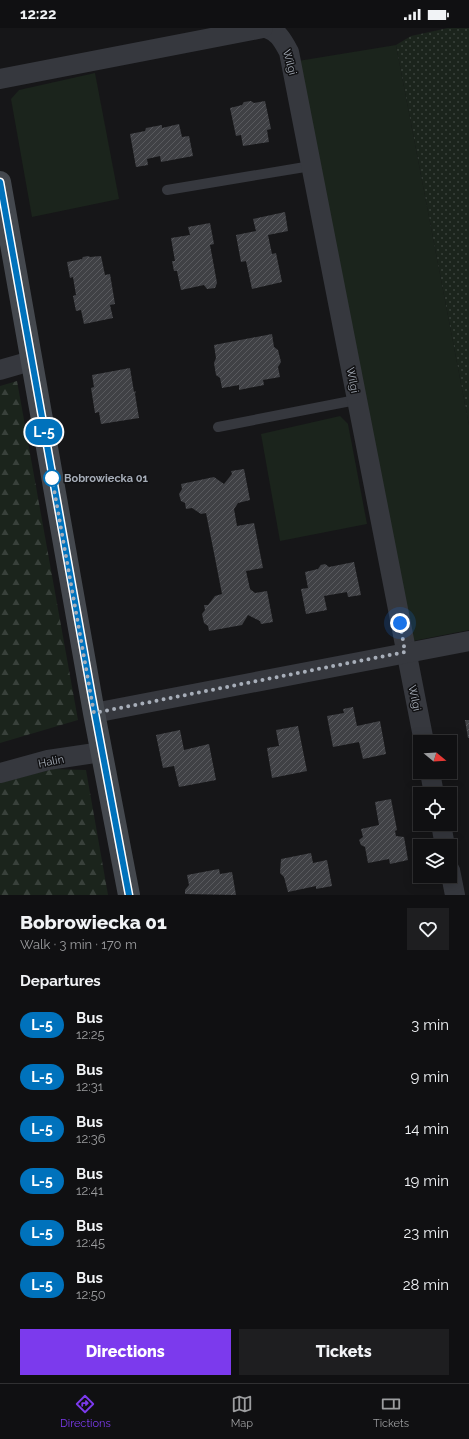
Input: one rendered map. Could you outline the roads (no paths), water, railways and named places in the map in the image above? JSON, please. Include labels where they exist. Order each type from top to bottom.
[{"type":"street","name":"Wilgi","points":[[0,79],[264,28],[273,30],[280,36],[289,52],[405,652],[423,735]]},
{"type":"street","points":[[0,182],[94,713],[129,895]]},
{"type":"street","points":[[0,370],[31,361]]},
{"type":"street","points":[[94,713],[405,652],[469,642]]},
{"type":"street","name":"Halin","points":[[0,773],[48,760],[102,752]]},
{"type":"street","points":[[452,883],[453,895]]},
{"type":"lane","points":[[167,190],[311,166]]},
{"type":"lane","points":[[218,427],[356,400]]},
{"type":"place","name":"Bobrowiecka 01","points":[[52,478]]}]
